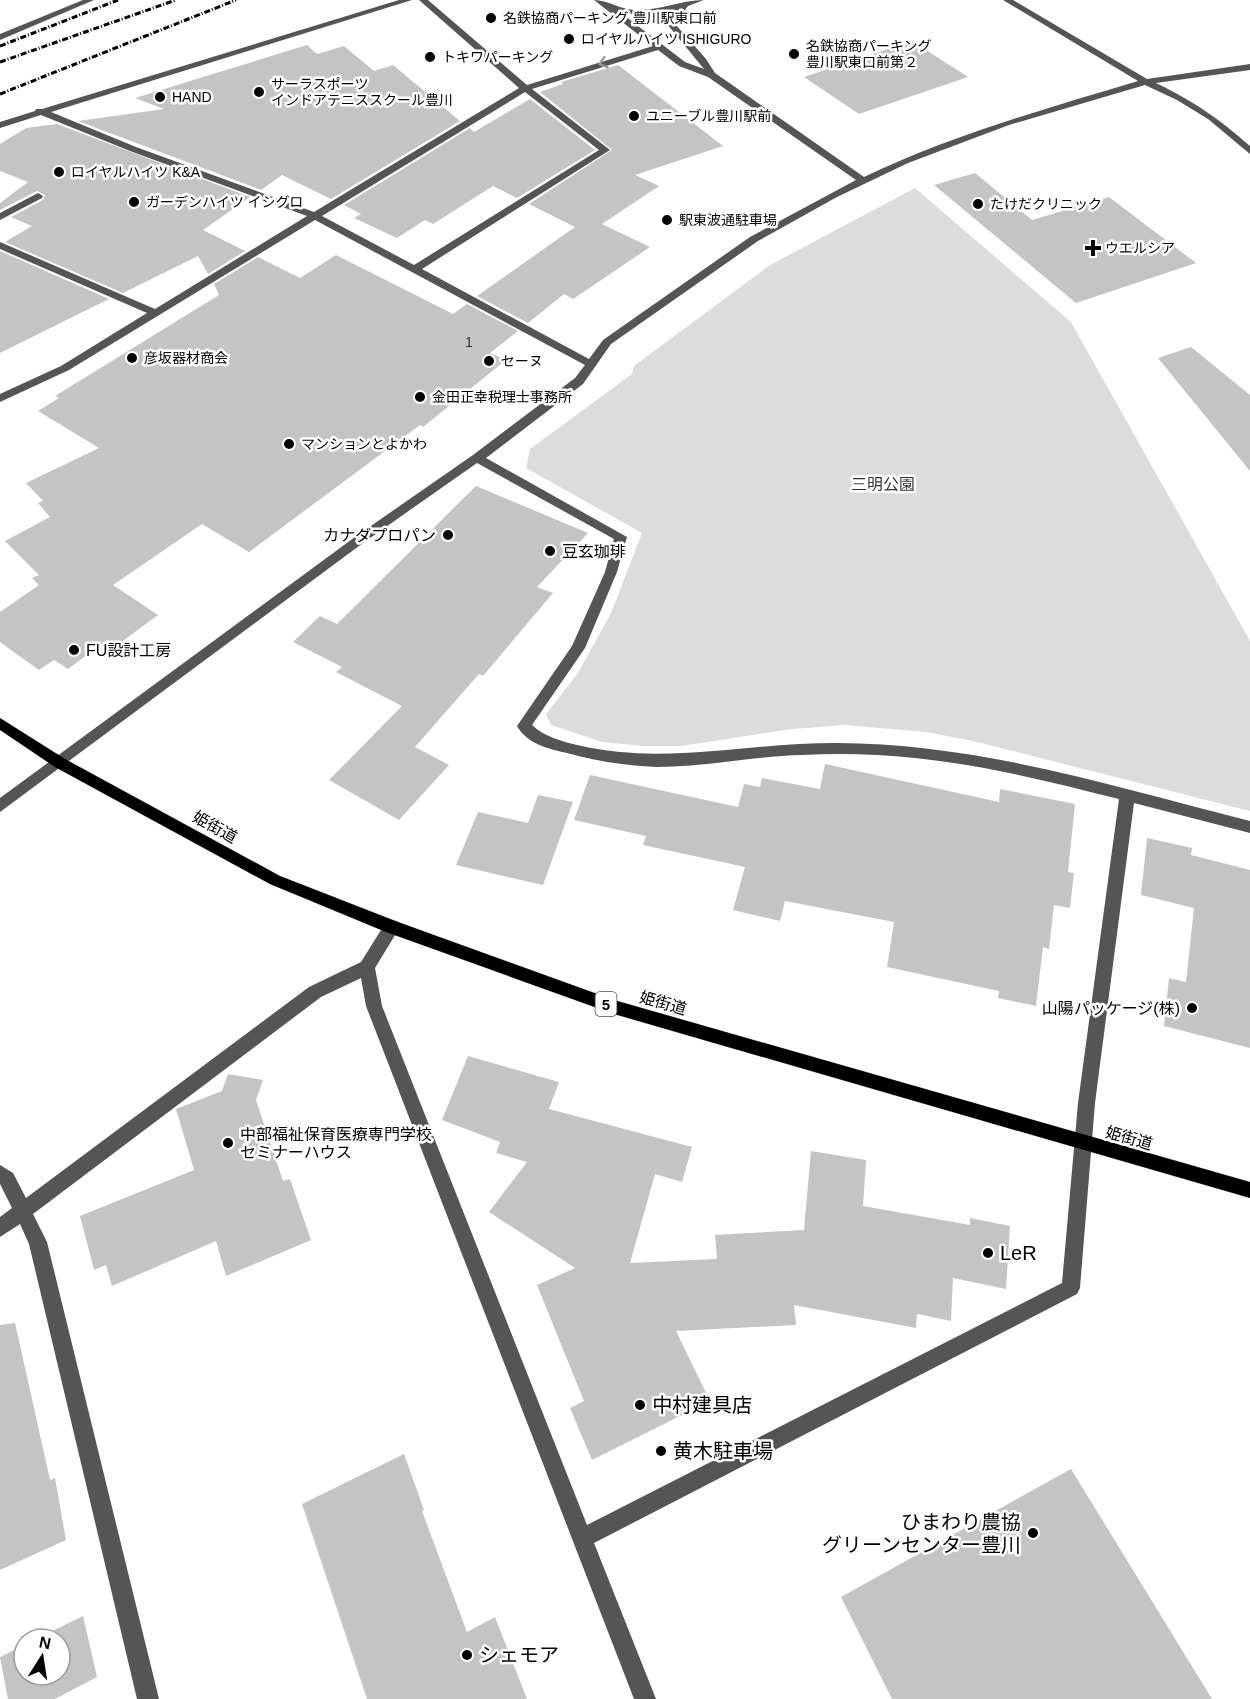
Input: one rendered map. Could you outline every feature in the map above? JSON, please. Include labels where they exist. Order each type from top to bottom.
[{"type":"main road","name":"姫街道","points":[[0,723],[60,763],[275,880],[392,927],[614,1007],[1250,1190]]},
{"type":"street","points":[[0,37],[90,0]]},
{"type":"street","points":[[0,124],[408,0]]},
{"type":"street","points":[[416,269],[606,150],[525,88],[423,0]]},
{"type":"street","points":[[598,0],[681,64],[711,75],[863,181]]},
{"type":"street","points":[[611,10],[653,13],[700,0]]},
{"type":"street","points":[[1007,0],[1146,82],[1180,98],[1211,117],[1250,151]]},
{"type":"street","points":[[685,5],[676,14],[671,24],[678,36],[705,61],[711,75]]},
{"type":"street","points":[[0,398],[65,368],[525,88],[660,47]]},
{"type":"street","points":[[0,806],[359,540],[477,458],[579,381],[607,342],[754,239],[833,195],[905,161],[1006,123],[1146,82],[1250,66]]},
{"type":"street","points":[[39,111],[133,149],[313,215],[591,364]]},
{"type":"street","points":[[0,217],[38,196]]},
{"type":"street","points":[[0,245],[155,313]]},
{"type":"street","points":[[477,458],[621,537],[608,581],[578,648],[524,726],[533,736],[606,759],[646,763],[801,749],[878,748],[934,753],[1022,769],[1250,827]]},
{"type":"street","points":[[582,1538],[1071,1288],[1075,1203],[1127,797]]},
{"type":"street","points":[[0,1228],[315,992],[367,967],[392,927]]},
{"type":"street","points":[[367,967],[374,1006],[645,1699]]},
{"type":"street","points":[[0,1173],[6,1179],[38,1242],[147,1699]]},
{"type":"green space","name":"三明公園","points":[[915,188],[1071,322],[1250,641],[1250,811],[973,741],[926,732],[845,725],[792,729],[681,746],[644,746],[602,742],[551,725],[546,714],[578,673],[611,613],[642,533],[526,468],[530,449],[632,374],[634,366],[770,265]]},
{"type":"building","points":[[912,41],[968,77],[859,114],[804,77]]},
{"type":"building","points":[[307,45],[317,54],[344,46],[374,71],[393,65],[460,121],[331,199],[282,175],[261,190],[78,121],[164,109],[135,98]]},
{"type":"building","points":[[618,65],[723,146],[635,175],[659,186],[602,224],[650,247],[573,299],[564,294],[528,323],[477,296],[575,227],[529,204],[612,150],[540,92],[563,84],[561,82]]},
{"type":"building","points":[[530,99],[595,150],[517,198],[493,186],[433,224],[425,220],[397,238],[354,218],[361,214],[344,205],[470,128],[474,132]]},
{"type":"building","points":[[57,124],[250,197],[203,230],[245,251],[208,274],[198,256],[123,293],[5,242],[32,226],[11,217],[43,200],[45,195],[37,191],[0,210],[0,203],[28,182],[0,171],[0,144],[26,128]]},
{"type":"building","name":"ウエルシア","points":[[975,173],[1032,220],[1109,197],[1196,263],[1076,303],[934,185]]},
{"type":"building","points":[[0,251],[109,299],[0,353]]},
{"type":"building","points":[[336,255],[453,314],[467,304],[518,331],[490,353],[506,360],[423,427],[420,425],[249,552],[202,524],[113,585],[158,615],[116,646],[107,640],[68,669],[54,660],[39,670],[0,642],[0,612],[39,585],[32,578],[39,575],[5,541],[50,517],[38,503],[43,501],[26,483],[99,448],[38,411],[59,398],[55,396],[219,295],[214,284],[258,257],[300,278]]},
{"type":"building","points":[[1191,347],[1250,395],[1250,471],[1158,358]]},
{"type":"building","points":[[476,486],[588,533],[537,587],[553,593],[483,676],[479,674],[415,747],[449,765],[399,820],[329,780],[402,706],[336,672],[342,667],[293,642],[320,616],[337,624]]},
{"type":"building","points":[[825,764],[999,802],[1000,789],[1075,804],[1068,872],[1074,873],[1070,908],[1054,905],[1049,949],[1043,947],[1036,1006],[998,998],[999,991],[887,967],[894,922],[785,901],[780,921],[733,910],[745,867],[643,845],[646,836],[574,820],[590,775],[738,807],[744,784],[760,787],[762,778],[820,789]]},
{"type":"building","points":[[538,795],[573,802],[543,885],[456,865],[478,812],[528,823]]},
{"type":"building","points":[[1147,838],[1192,848],[1191,855],[1250,870],[1250,1048],[1164,1026],[1169,978],[1186,982],[1194,908],[1141,895]]},
{"type":"building","points":[[468,1056],[559,1082],[549,1109],[692,1147],[682,1182],[655,1174],[630,1263],[717,1259],[715,1235],[804,1230],[811,1151],[866,1160],[863,1206],[970,1225],[970,1218],[1010,1226],[1006,1289],[953,1278],[951,1321],[917,1314],[916,1328],[794,1305],[796,1325],[676,1331],[710,1401],[592,1460],[570,1408],[584,1401],[537,1285],[575,1268],[489,1212],[527,1162],[496,1153],[500,1142],[442,1120]]},
{"type":"building","points":[[228,1074],[263,1080],[256,1100],[283,1181],[290,1179],[311,1240],[226,1276],[216,1241],[112,1286],[106,1265],[94,1270],[80,1216],[194,1170],[176,1109],[222,1091]]},
{"type":"building","points":[[15,1323],[50,1480],[55,1478],[66,1540],[0,1570],[0,1325]]},
{"type":"building","points":[[404,1454],[424,1510],[422,1511],[467,1632],[495,1617],[527,1699],[367,1699],[302,1504]]},
{"type":"building","name":"ひまわり農協 グリーンセンター豊川","points":[[1071,1469],[1212,1699],[892,1699],[841,1597]]},
{"type":"building","points":[[83,1616],[97,1677],[55,1699],[8,1699],[0,1657],[12,1651],[12,1687],[72,1687],[72,1627],[61,1627]]},
{"type":"railway","points":[[0,46],[118,0]]},
{"type":"railway","points":[[0,62],[176,0]]},
{"type":"railway","points":[[0,94],[236,0]]},
{"type":"place","name":"名鉄協商パーキング 豊川駅東口前","points":[[491,18]]},
{"type":"place","name":"ロイヤルハイツ ISHIGURO","points":[[569,39]]},
{"type":"place","name":"名鉄協商パーキング 豊川駅東口前第２","points":[[794,54]]},
{"type":"place","name":"トキワパーキング","points":[[430,57]]},
{"type":"place","name":"サーラスポーツ インドアテニススクール豊川","points":[[259,92]]},
{"type":"place","name":"HAND","points":[[160,97]]},
{"type":"place","name":"ユニーブル豊川駅前","points":[[634,116]]},
{"type":"place","name":"ロイヤルハイツ K&A","points":[[59,172]]},
{"type":"place","name":"ガーデンハイツ イシグロ","points":[[134,202]]},
{"type":"place","name":"たけだクリニック","points":[[978,204]]},
{"type":"place","name":"駅東波通駐車場","points":[[667,220]]},
{"type":"place","name":"ウエルシア","points":[[1093,248]]},
{"type":"place","name":"彦坂器材商会","points":[[132,358]]},
{"type":"place","name":"セーヌ","points":[[489,361]]},
{"type":"place","name":"金田正幸税理士事務所","points":[[420,397]]},
{"type":"place","name":"マンションとよかわ","points":[[289,444]]},
{"type":"place","name":"カナダプロパン","points":[[448,535]]},
{"type":"place","name":"豆玄珈琲","points":[[550,551]]},
{"type":"place","name":"FU設計工房","points":[[74,650]]},
{"type":"place","name":"山陽パッケージ(株)","points":[[1192,1008]]},
{"type":"place","name":"中部福祉保育医療専門学校 セミナーハウス","points":[[228,1143]]},
{"type":"place","name":"LeR","points":[[988,1253]]},
{"type":"place","name":"中村建具店","points":[[640,1405]]},
{"type":"place","name":"黄木駐車場","points":[[661,1451]]},
{"type":"place","name":"ひまわり農協 グリーンセンター豊川","points":[[1033,1533]]},
{"type":"place","name":"シェモア","points":[[467,1655]]}]
